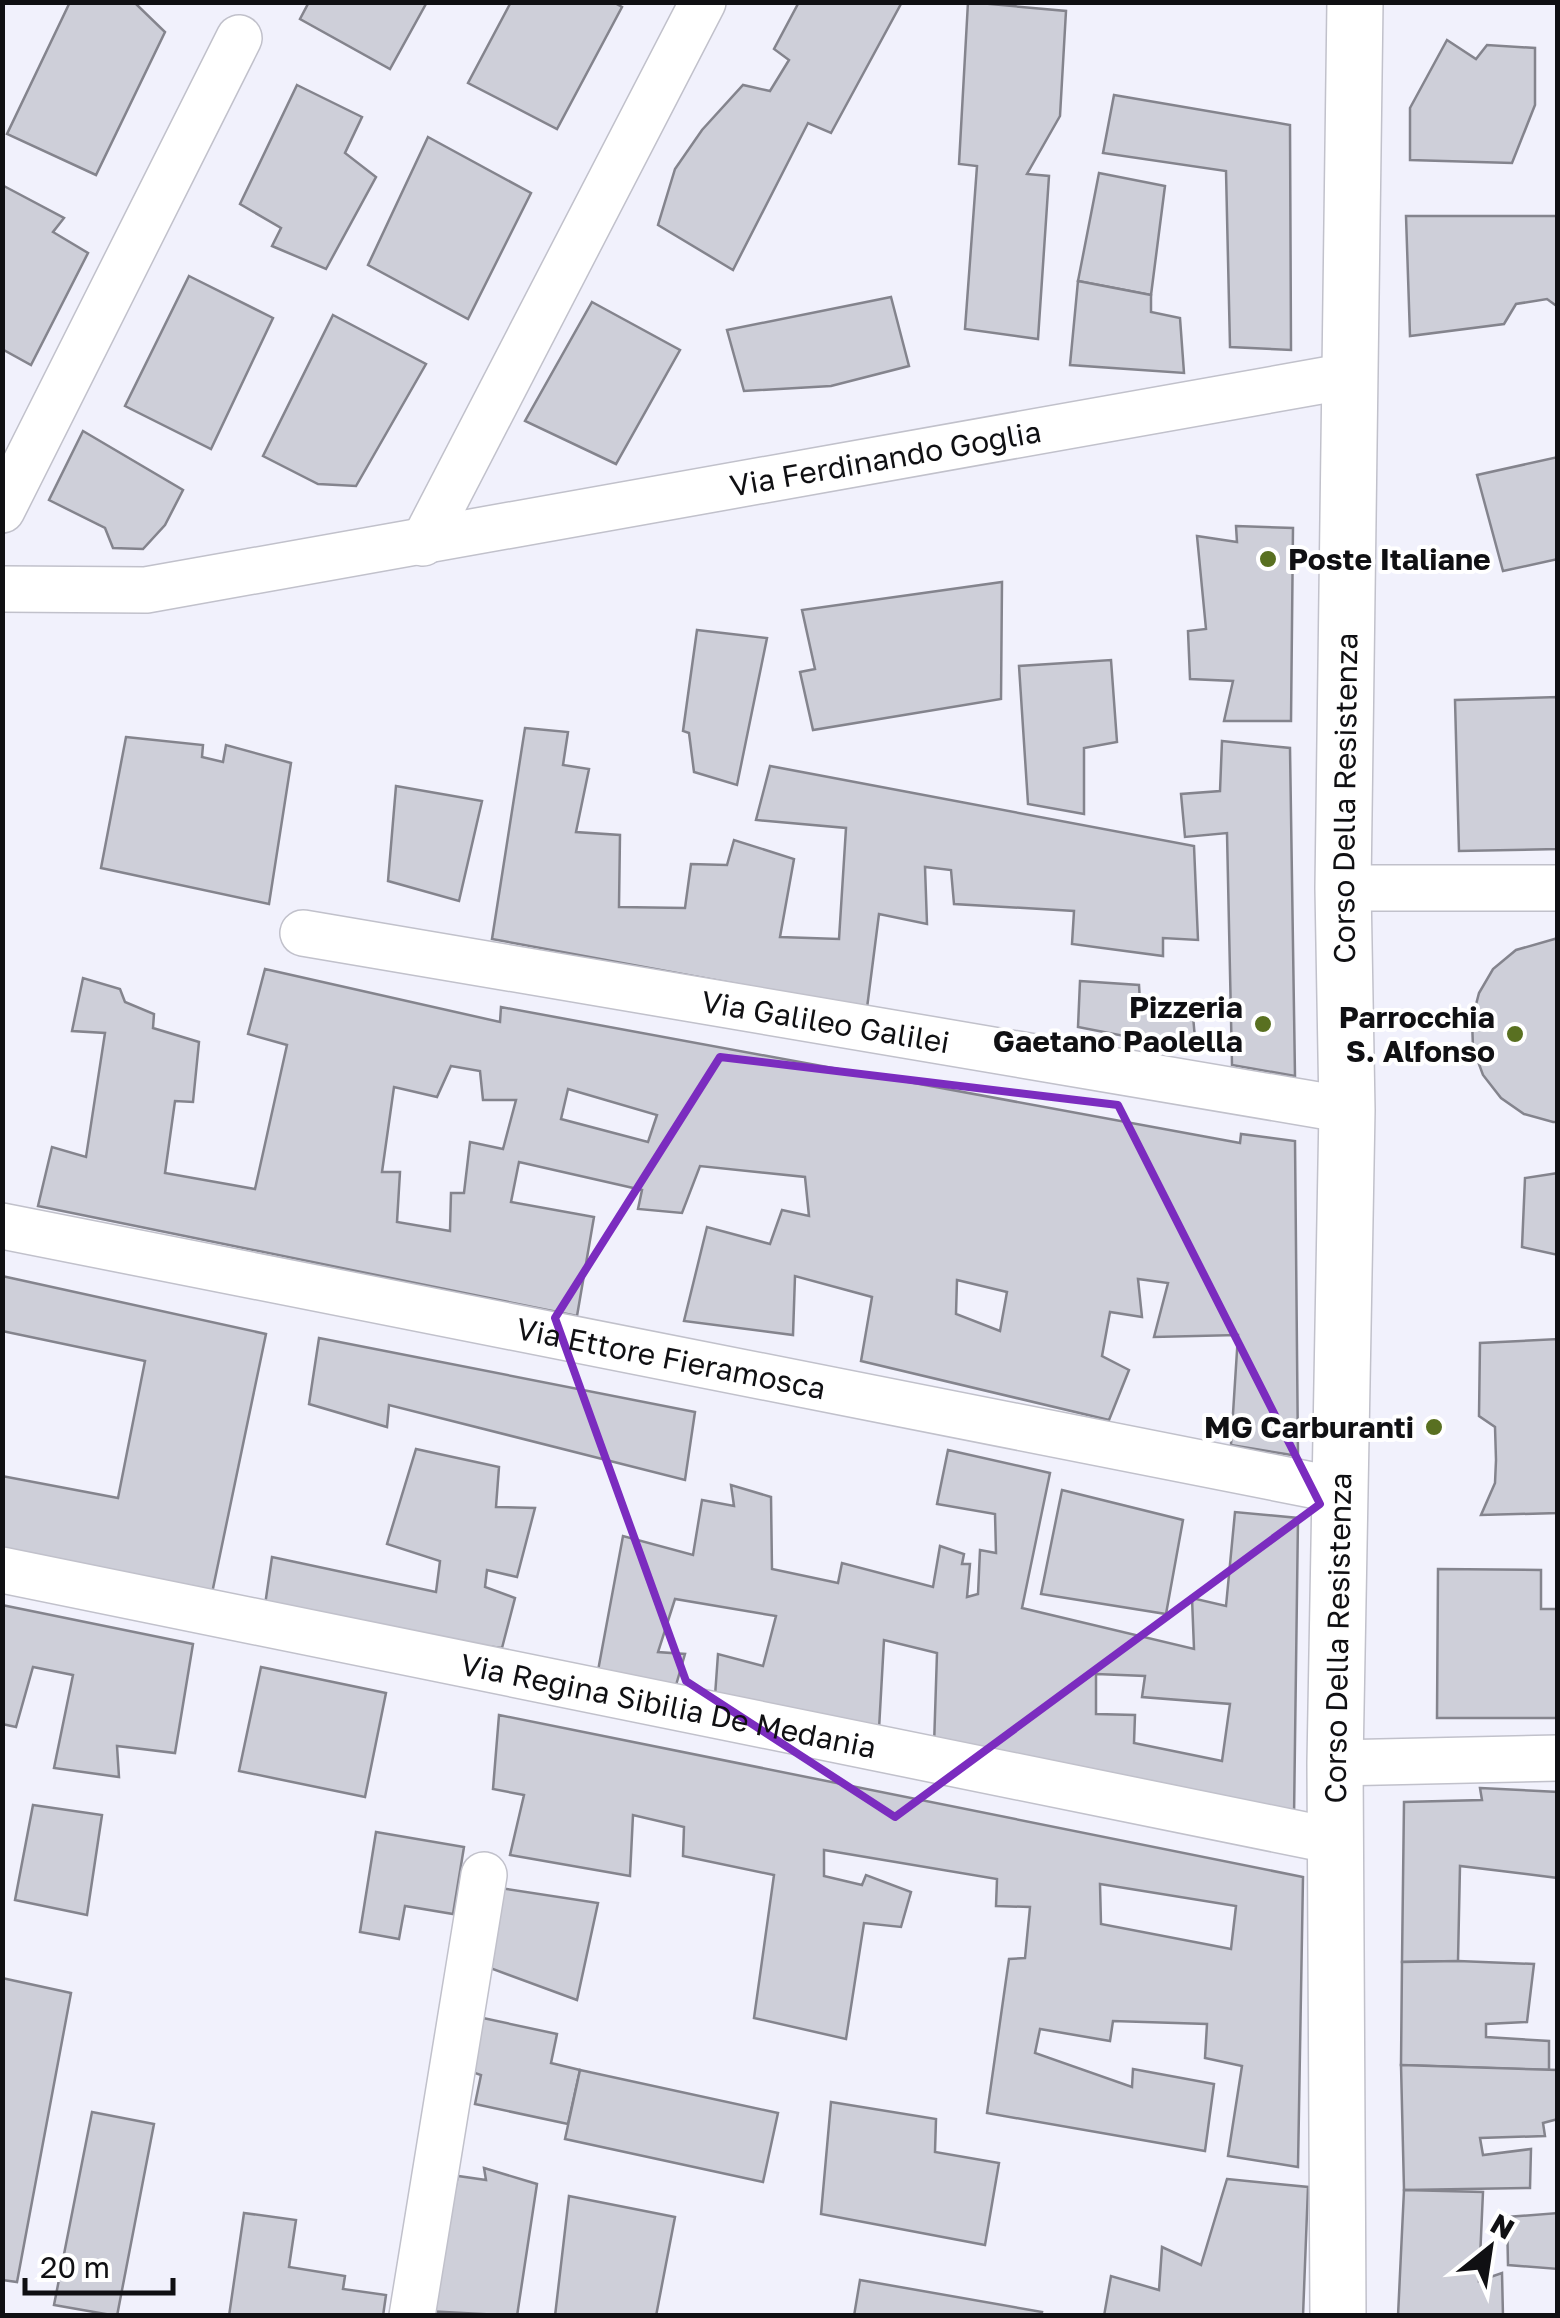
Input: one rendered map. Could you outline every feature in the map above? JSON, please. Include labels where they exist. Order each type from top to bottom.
[{"type":"main road","name":"Corso Della Resistenza","points":[[1338,2316],[1334,1763],[1347,1110],[1343,888],[1355,2]]},
{"type":"street","points":[[423,543],[704,2]]},
{"type":"street","points":[[2,510],[247,20]]},
{"type":"street","name":"Via Ferdinando Goglia","points":[[2,589],[146,590],[1348,376]]},
{"type":"street","points":[[1343,888],[1558,888]]},
{"type":"street","name":"Via Galileo Galilei","points":[[303,933],[1347,1110]]},
{"type":"street","name":"Via Ettore Fieramosca","points":[[2,1226],[1342,1490]]},
{"type":"street","name":"Via Regina Sibilia De Medania","points":[[2,1570],[1334,1841]]},
{"type":"street","points":[[1334,1763],[1558,1758]]},
{"type":"street","points":[[412,2316],[484,1874]]},
{"type":"highlighted area","points":[[720,1057],[1118,1105],[1320,1504],[895,1817],[686,1681],[555,1318]]},
{"type":"building","points":[[70,2],[134,2],[165,32],[96,175],[7,134]]},
{"type":"building","points":[[309,2],[427,2],[390,69],[300,19]]},
{"type":"building","points":[[511,2],[613,2],[622,7],[557,129],[468,83]]},
{"type":"building","points":[[799,2],[902,2],[831,133],[808,123],[733,270],[658,225],[675,169],[702,130],[743,85],[770,91],[789,60],[774,49]]},
{"type":"building","points":[[968,2],[1066,11],[1060,116],[1027,174],[1049,176],[1038,339],[965,329],[977,166],[959,164]]},
{"type":"building","points":[[1447,40],[1476,59],[1487,45],[1535,48],[1535,105],[1512,163],[1410,160],[1410,108]]},
{"type":"building","points":[[297,85],[362,117],[345,153],[376,177],[326,269],[272,246],[281,228],[240,204]]},
{"type":"building","points":[[1114,95],[1290,125],[1291,350],[1230,347],[1226,171],[1103,153]]},
{"type":"building","points":[[428,137],[531,193],[468,319],[368,265]]},
{"type":"building","points":[[1099,173],[1165,186],[1151,295],[1078,281]]},
{"type":"building","points":[[2,185],[64,218],[53,232],[88,253],[31,365],[2,349]]},
{"type":"building","points":[[1406,216],[1558,216],[1558,307],[1547,299],[1516,304],[1504,324],[1410,336]]},
{"type":"building","points":[[189,276],[273,318],[211,449],[125,406]]},
{"type":"building","points":[[1078,281],[1151,295],[1151,312],[1180,318],[1184,373],[1070,365]]},
{"type":"building","points":[[891,297],[909,366],[831,386],[744,391],[727,330]]},
{"type":"building","points":[[592,302],[680,350],[616,464],[525,421]]},
{"type":"building","points":[[333,315],[426,364],[356,486],[318,484],[263,456]]},
{"type":"building","points":[[83,431],[183,490],[165,525],[143,549],[113,548],[105,528],[49,500]]},
{"type":"building","points":[[1558,457],[1558,559],[1503,571],[1477,475]]},
{"type":"building","points":[[1236,526],[1293,528],[1291,721],[1224,721],[1233,681],[1190,679],[1188,631],[1206,629],[1197,536],[1237,542]]},
{"type":"building","points":[[1002,582],[1001,699],[813,730],[800,672],[815,669],[802,610]]},
{"type":"building","points":[[697,630],[767,638],[737,785],[694,772],[689,733],[683,731]]},
{"type":"building","points":[[1111,660],[1117,742],[1084,748],[1084,814],[1028,804],[1019,666]]},
{"type":"building","points":[[1558,697],[1558,849],[1459,851],[1455,700]]},
{"type":"building","points":[[525,728],[568,732],[563,765],[589,769],[576,832],[620,835],[619,907],[685,908],[691,864],[727,865],[734,840],[794,859],[780,937],[839,939],[846,828],[756,820],[770,766],[1194,846],[1198,940],[1163,938],[1163,956],[1072,944],[1074,911],[954,904],[951,870],[925,867],[927,924],[879,914],[867,1008],[492,939]]},
{"type":"building","points":[[126,737],[203,745],[202,757],[223,762],[226,745],[291,763],[269,904],[101,868]]},
{"type":"building","points":[[1222,741],[1290,748],[1295,1076],[1232,1065],[1227,833],[1185,837],[1181,794],[1220,791]]},
{"type":"building","points":[[396,786],[482,801],[459,901],[388,881]]},
{"type":"building","name":"Parrocchia S. Alfonso","points":[[1558,938],[1558,1122],[1553,1122],[1524,1114],[1501,1098],[1483,1075],[1473,1048],[1472,1020],[1479,993],[1493,969],[1516,950]]},
{"type":"building","points":[[265,969],[500,1022],[501,1007],[1240,1143],[1241,1134],[1295,1141],[1298,1456],[1231,1445],[1238,1335],[1154,1337],[1168,1283],[1138,1279],[1142,1317],[1110,1312],[1102,1356],[1129,1370],[1109,1420],[861,1361],[872,1297],[795,1276],[793,1335],[684,1321],[707,1227],[770,1244],[782,1210],[809,1216],[805,1177],[700,1166],[682,1213],[638,1209],[642,1190],[519,1162],[511,1202],[594,1217],[577,1316],[38,1206],[52,1147],[86,1157],[105,1033],[72,1031],[83,978],[120,989],[125,1002],[154,1014],[153,1028],[199,1042],[193,1102],[175,1101],[165,1173],[255,1189],[287,1045],[248,1034]],"holes":[[[451,1066],[480,1071],[483,1100],[516,1100],[503,1149],[470,1142],[464,1193],[451,1193],[450,1231],[397,1222],[400,1172],[382,1172],[394,1087],[437,1097]],[[568,1089],[657,1115],[648,1142],[561,1119]],[[957,1280],[1007,1292],[1000,1331],[956,1314]]]},
{"type":"building","points":[[1080,981],[1139,985],[1140,1002],[1193,1016],[1196,1050],[1078,1027]]},
{"type":"building","points":[[1558,1173],[1558,1255],[1522,1247],[1525,1178]]},
{"type":"building","points":[[2,1276],[266,1334],[211,1598],[2,1555],[2,1476],[118,1498],[145,1361],[2,1331]]},
{"type":"building","points":[[319,1338],[695,1412],[685,1480],[389,1405],[387,1427],[309,1404]]},
{"type":"building","points":[[1558,1339],[1558,1513],[1481,1515],[1495,1483],[1496,1460],[1495,1427],[1479,1416],[1480,1343]]},
{"type":"building","points":[[416,1449],[499,1467],[496,1507],[535,1508],[517,1577],[487,1570],[485,1587],[515,1598],[502,1648],[407,1637],[264,1612],[272,1557],[436,1592],[440,1561],[387,1544]]},
{"type":"building","points":[[948,1450],[1050,1473],[1022,1608],[1194,1649],[1192,1598],[1226,1606],[1235,1512],[1298,1518],[1294,1817],[934,1746],[937,1653],[884,1640],[879,1729],[714,1710],[718,1654],[763,1666],[776,1616],[675,1599],[658,1652],[685,1654],[674,1692],[597,1676],[623,1536],[693,1555],[702,1500],[734,1506],[731,1485],[771,1497],[772,1569],[838,1583],[842,1563],[933,1587],[940,1546],[964,1554],[962,1564],[970,1564],[967,1597],[978,1594],[980,1550],[996,1553],[995,1514],[937,1504]],"holes":[[[1096,1674],[1145,1676],[1142,1697],[1230,1704],[1222,1761],[1134,1743],[1135,1715],[1096,1714]]]},
{"type":"building","points":[[1062,1490],[1183,1520],[1166,1614],[1041,1594]]},
{"type":"building","points":[[1438,1569],[1541,1570],[1541,1609],[1558,1609],[1558,1718],[1437,1718]]},
{"type":"building","points":[[2,1605],[193,1644],[175,1753],[117,1746],[119,1777],[54,1768],[73,1675],[33,1667],[16,1727],[2,1724]]},
{"type":"building","points":[[261,1667],[386,1693],[365,1797],[239,1771]]},
{"type":"building","points":[[499,1715],[1303,1877],[1298,2167],[1228,2156],[1242,2066],[1205,2058],[1207,2024],[1113,2021],[1110,2041],[1040,2029],[1035,2053],[1132,2087],[1133,2069],[1214,2084],[1205,2151],[987,2113],[1009,1959],[1025,1958],[1030,1907],[996,1906],[997,1879],[824,1850],[824,1876],[862,1885],[866,1875],[911,1892],[901,1927],[864,1923],[846,2039],[754,2018],[774,1875],[683,1856],[684,1827],[633,1815],[630,1876],[510,1855],[524,1795],[493,1789]],"holes":[[[1100,1884],[1236,1906],[1231,1949],[1101,1924]]]},
{"type":"building","points":[[1480,1788],[1558,1792],[1558,1878],[1460,1866],[1458,1961],[1402,1962],[1404,1802],[1482,1800]]},
{"type":"building","points":[[33,1805],[102,1815],[87,1915],[15,1900]]},
{"type":"building","points":[[376,1832],[464,1847],[453,1914],[405,1906],[399,1939],[360,1932]]},
{"type":"building","points":[[500,1888],[598,1903],[577,2000],[490,1968]]},
{"type":"building","points":[[1402,1962],[1534,1964],[1527,2022],[1486,2024],[1486,2037],[1549,2041],[1549,2070],[1401,2065]]},
{"type":"building","points":[[2,1978],[71,1993],[17,2282],[2,2280]]},
{"type":"building","points":[[483,2018],[557,2034],[551,2063],[580,2070],[568,2124],[475,2104],[481,2075],[472,2072]]},
{"type":"building","points":[[1401,2065],[1558,2070],[1558,2119],[1543,2123],[1545,2136],[1480,2138],[1483,2155],[1531,2149],[1530,2188],[1404,2190]]},
{"type":"building","points":[[580,2070],[778,2113],[763,2182],[565,2139]]},
{"type":"building","points":[[831,2102],[936,2119],[935,2152],[999,2163],[985,2245],[821,2214]]},
{"type":"building","points":[[92,2112],[154,2124],[117,2316],[54,2305]]},
{"type":"building","points":[[484,2168],[537,2184],[517,2316],[426,2311],[458,2176],[486,2180]]},
{"type":"building","points":[[1227,2179],[1308,2187],[1303,2316],[1104,2316],[1111,2276],[1159,2290],[1162,2247],[1201,2265]]},
{"type":"building","points":[[1404,2190],[1483,2192],[1479,2281],[1502,2273],[1503,2316],[1398,2316]]},
{"type":"building","points":[[569,2196],[675,2217],[656,2316],[555,2316]]},
{"type":"building","points":[[244,2213],[296,2220],[289,2267],[345,2276],[343,2289],[386,2295],[383,2316],[229,2316]]},
{"type":"building","points":[[1558,2213],[1558,2269],[1508,2265],[1507,2217]]},
{"type":"building","points":[[860,2280],[1042,2312],[1041,2316],[854,2316]]},
{"type":"place","name":"Poste Italiane","points":[[1268,559]]},
{"type":"place","name":"Pizzeria Gaetano Paolella","points":[[1263,1024]]},
{"type":"place","name":"Parrocchia S. Alfonso","points":[[1515,1034]]},
{"type":"place","name":"MG Carburanti","points":[[1434,1427]]}]
